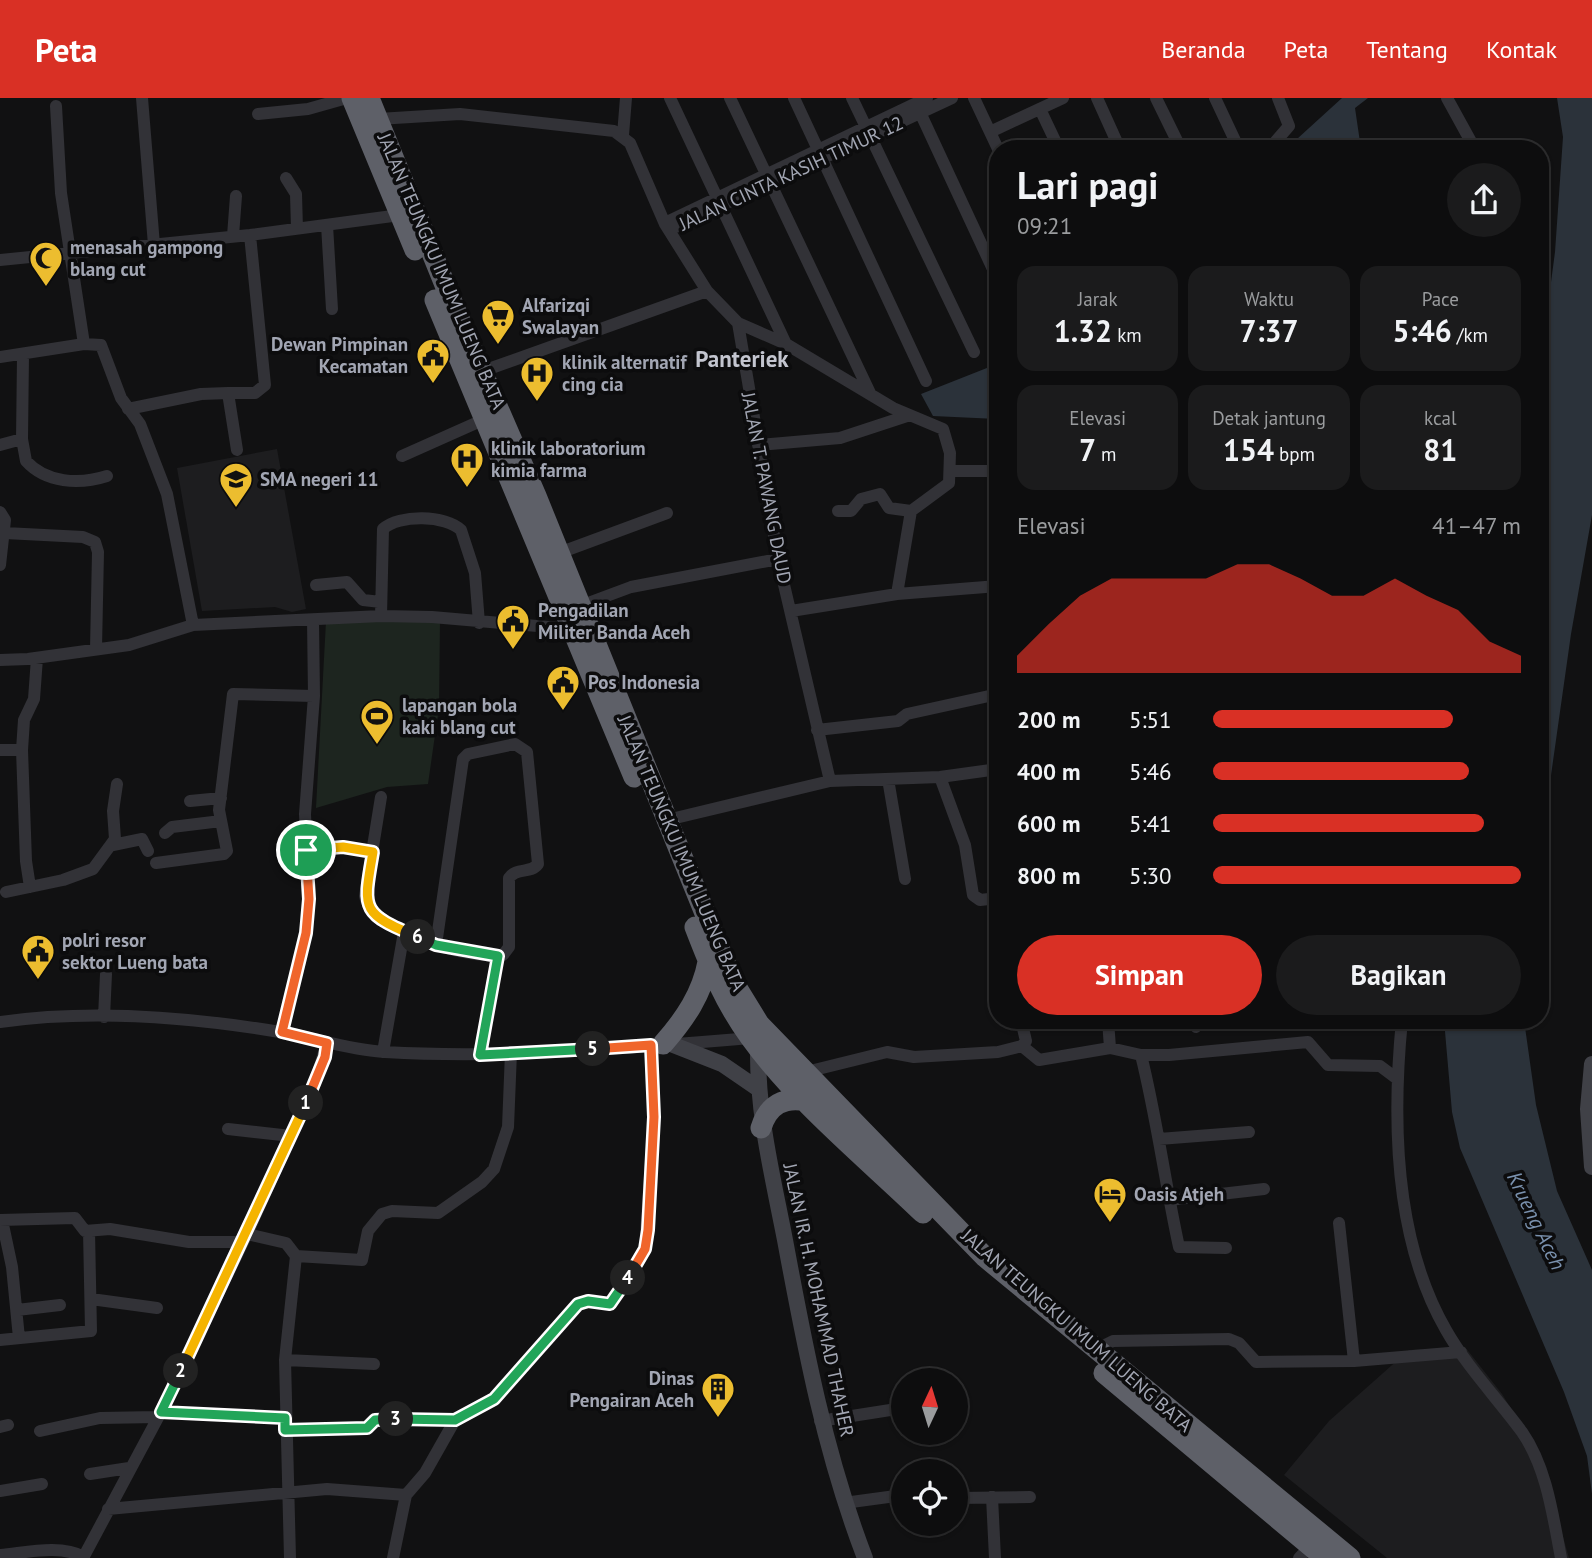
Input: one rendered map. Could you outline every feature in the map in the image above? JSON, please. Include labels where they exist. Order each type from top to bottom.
[{"type":"highway","name":"JALAN TEUNGKU IMUM LUENG BATA","points":[[350,98],[572,629],[642,778],[667,820],[732,980],[759,1024],[807,1072],[953,1233],[985,1274],[1314,1549],[1350,1558]]},
{"type":"highway","name":"JALAN TEUNGKU IMUM LUENG BATA","points":[[369,98],[449,295],[484,371],[559,552],[708,962],[718,985],[754,1042],[807,1101],[953,1233],[1097,1349],[1314,1549]]},
{"type":"highway","points":[[662,1044],[694,1003],[705,981],[708,962]]},
{"type":"highway","points":[[761,1128],[771,1108],[783,1100],[807,1101]]},
{"type":"main road","name":"JALAN IR. H. MOHAMMAD THAHER","points":[[754,1042],[761,1128],[820,1421],[844,1503],[865,1558]]},
{"type":"main road","points":[[662,1044],[722,1064],[757,1088]]},
{"type":"main road","points":[[1592,1064],[1592,1167]]},
{"type":"street","points":[[142,98],[154,245]]},
{"type":"street","points":[[258,114],[307,109],[350,98]]},
{"type":"street","points":[[623,135],[626,98]]},
{"type":"street","points":[[670,98],[786,344]]},
{"type":"street","points":[[730,98],[872,395]]},
{"type":"street","points":[[794,98],[926,381]]},
{"type":"street","points":[[852,98],[974,352]]},
{"type":"street","name":"JALAN CINTA KASIH TIMUR 12","points":[[667,227],[868,132],[919,103],[952,98]]},
{"type":"street","points":[[974,98],[994,140]]},
{"type":"street","points":[[990,132],[1063,98]]},
{"type":"street","points":[[1097,98],[1117,140]]},
{"type":"street","points":[[1156,98],[1177,140]]},
{"type":"street","points":[[1215,98],[1235,140]]},
{"type":"street","points":[[1278,98],[1288,119],[1285,133],[1278,140]]},
{"type":"street","points":[[1447,98],[1470,140]]},
{"type":"street","points":[[919,103],[989,260]]},
{"type":"street","points":[[56,106],[61,193],[83,344]]},
{"type":"street","points":[[1040,108],[1055,140]]},
{"type":"street","points":[[379,119],[460,114],[614,131],[623,135],[630,143],[667,227],[708,291],[738,323],[786,344],[872,395],[943,429],[948,438],[952,471],[947,486],[911,511],[888,507],[880,494],[860,499],[851,512],[838,511]]},
{"type":"street","points":[[286,178],[296,194],[297,229]]},
{"type":"street","points":[[233,236],[236,197]]},
{"type":"street","points":[[0,260],[250,235],[400,215]]},
{"type":"street","points":[[327,225],[332,309]]},
{"type":"street","points":[[128,409],[201,394],[256,393],[265,385],[250,235]]},
{"type":"street","points":[[484,371],[708,291]]},
{"type":"street","name":"JALAN T. PAWANG DAUD","points":[[738,323],[778,559],[830,781]]},
{"type":"street","points":[[0,357],[23,356],[83,344],[101,345],[121,398],[140,424],[167,494],[193,625]]},
{"type":"street","points":[[23,356],[22,439],[26,461],[47,477],[62,481],[107,476]]},
{"type":"street","points":[[228,393],[237,450]]},
{"type":"street","points":[[758,445],[840,438],[910,415]]},
{"type":"street","points":[[402,456],[485,419]]},
{"type":"street","points":[[0,445],[22,439]]},
{"type":"street","points":[[952,471],[989,471]]},
{"type":"street","points":[[897,594],[911,511]]},
{"type":"street","points":[[0,512],[5,520],[0,565]]},
{"type":"street","points":[[559,552],[667,513]]},
{"type":"street","points":[[381,616],[383,529],[402,522],[444,520],[461,530],[471,560],[479,623]]},
{"type":"street","points":[[5,533],[83,537],[95,542],[98,552],[96,649]]},
{"type":"street","points":[[580,606],[631,587],[778,559]]},
{"type":"street","points":[[316,585],[347,582],[363,600],[381,602]]},
{"type":"street","points":[[791,611],[897,594],[989,587]]},
{"type":"street","points":[[0,660],[37,658],[144,641],[193,625],[381,616],[432,617],[572,629]]},
{"type":"street","points":[[282,1032],[306,933],[309,899],[305,814],[314,696],[313,620]]},
{"type":"street","points":[[30,887],[26,861],[22,750],[24,720],[34,699],[37,658]]},
{"type":"street","points":[[156,863],[224,854],[227,851],[221,821],[221,797],[233,694],[314,696]]},
{"type":"street","points":[[817,730],[898,721],[907,715],[989,696]]},
{"type":"street","points":[[381,797],[365,896],[368,907],[378,918],[436,945],[498,956],[507,953],[509,947],[509,878],[516,872],[533,868],[538,863],[527,752],[515,744],[468,754],[463,759],[436,945]]},
{"type":"street","points":[[0,750],[22,750]]},
{"type":"street","points":[[667,820],[830,781],[940,777],[989,770]]},
{"type":"street","points":[[940,777],[965,845],[973,895],[980,900],[989,899]]},
{"type":"street","points":[[888,779],[905,879]]},
{"type":"street","points":[[113,845],[117,784]]},
{"type":"street","points":[[190,801],[221,797]]},
{"type":"street","points":[[165,832],[172,827],[221,821]]},
{"type":"street","points":[[6,892],[90,871],[104,851],[113,845],[142,839],[148,851]]},
{"type":"street","points":[[306,850],[343,847],[373,852]]},
{"type":"street","points":[[383,1052],[404,932]]},
{"type":"street","points":[[480,1055],[498,956]]},
{"type":"street","points":[[104,1017],[106,974]]},
{"type":"street","points":[[0,1022],[104,1017],[176,1019],[282,1032],[383,1052],[480,1055],[662,1044],[754,1042]]},
{"type":"street","points":[[807,1072],[887,1052],[914,1057],[998,1052],[1022,1046],[1026,1041],[1023,1029]]},
{"type":"street","points":[[1109,1029],[1110,1048]]},
{"type":"street","points":[[1401,1029],[1396,1078],[1402,1170],[1410,1235],[1428,1292],[1446,1331],[1522,1433],[1536,1457],[1551,1507],[1561,1558]]},
{"type":"street","points":[[1022,1046],[1039,1060],[1110,1048],[1141,1055],[1195,1054],[1308,1042],[1328,1065],[1380,1066],[1396,1078]]},
{"type":"street","points":[[0,1555],[38,1551],[75,1552],[83,1557],[159,1415],[245,1238],[325,1057],[327,1043]]},
{"type":"street","points":[[40,1431],[100,1418],[159,1415],[367,1428],[378,1419],[455,1420],[494,1399],[578,1304],[588,1301],[610,1304],[645,1249],[662,1044]]},
{"type":"street","points":[[296,1256],[362,1260],[368,1231],[382,1214],[392,1211],[438,1213],[482,1182],[494,1169],[508,1127],[511,1052]]},
{"type":"street","points":[[1141,1055],[1179,1247],[1226,1248]]},
{"type":"street","points":[[228,1129],[291,1136]]},
{"type":"street","points":[[1159,1139],[1249,1132]]},
{"type":"street","points":[[1169,1200],[1264,1189]]},
{"type":"street","points":[[19,1338],[12,1267],[1,1220],[75,1218],[82,1228],[89,1231],[110,1229],[189,1242],[245,1238],[286,1243],[296,1256],[285,1360],[290,1558]]},
{"type":"street","points":[[1339,1223],[1354,1362]]},
{"type":"street","points":[[0,1340],[89,1332],[89,1231]]},
{"type":"street","points":[[91,1299],[157,1308]]},
{"type":"street","points":[[18,1310],[60,1305]]},
{"type":"street","points":[[1097,1349],[1113,1341],[1229,1339],[1239,1343],[1256,1362],[1354,1362],[1461,1352]]},
{"type":"street","points":[[285,1360],[374,1364]]},
{"type":"street","points":[[820,1421],[891,1410]]},
{"type":"street","points":[[393,1558],[406,1495],[425,1473],[455,1420]]},
{"type":"street","points":[[90,1474],[129,1468]]},
{"type":"street","points":[[0,1490],[42,1484]]},
{"type":"street","points":[[108,1509],[327,1489],[406,1495]]},
{"type":"street","points":[[844,1503],[891,1497]]},
{"type":"street","points":[[992,1497],[995,1558]]},
{"type":"street","points":[[968,1498],[1030,1497]]},
{"type":"shaded area","name":"SMA negeri 11","points":[[277,449],[306,609],[292,612],[275,607],[202,611],[177,468]]},
{"type":"shaded area","name":"lapangan bola kaki blang cut","points":[[440,620],[439,707],[428,784],[387,787],[316,808],[326,621]]},
{"type":"shaded area","points":[[1465,1347],[1502,1394],[1540,1455],[1569,1558],[1387,1558],[1284,1475],[1329,1421],[1409,1350]]},
{"type":"water","points":[[1342,98],[1368,98],[1355,108],[1360,140],[1296,140]]},
{"type":"water","points":[[1557,98],[1592,98],[1592,515],[1571,634],[1549,789],[1549,297],[1563,137]]},
{"type":"water","points":[[989,367],[989,419],[933,416],[921,394]]},
{"type":"water","name":"Krueng Aceh","points":[[1445,1029],[1525,1029],[1536,1105],[1557,1191],[1592,1270],[1592,1494],[1587,1456],[1564,1392],[1460,1148],[1452,1112]]},
{"type":"place","name":"menasah gampong blang cut","points":[[46,288]]},
{"type":"place","name":"Alfarizqi Swalayan","points":[[498,346]]},
{"type":"place","name":"Dewan Pimpinan Kecamatan","points":[[433,385]]},
{"type":"place","name":"klinik alternatif cing cia","points":[[537,403]]},
{"type":"place","name":"klinik laboratorium kimia farma","points":[[467,489]]},
{"type":"place","name":"SMA negeri 11","points":[[236,509]]},
{"type":"place","name":"Pengadilan Militer Banda Aceh","points":[[513,651]]},
{"type":"place","name":"Pos Indonesia","points":[[563,712]]},
{"type":"place","name":"lapangan bola kaki blang cut","points":[[377,746]]},
{"type":"place","name":"polri resor sektor Lueng bata","points":[[38,981]]},
{"type":"place","name":"Oasis Atjeh","points":[[1110,1224]]},
{"type":"place","name":"Dinas Pengairan Aceh","points":[[718,1419]]},
{"type":"district","name":"Panteriek","points":[[742,359]]},
{"type":"route","points":[[354,847],[373,852],[365,896],[368,907],[378,918],[436,945],[498,956],[494,992],[484,1022],[480,1055],[651,1045],[654,1117],[645,1249],[610,1304],[605,1306],[588,1301],[578,1304],[494,1399],[455,1420],[378,1419],[367,1428],[285,1430],[285,1418],[161,1412],[247,1234],[325,1057],[327,1043],[282,1032],[306,933],[309,899],[306,850],[354,847]]}]
